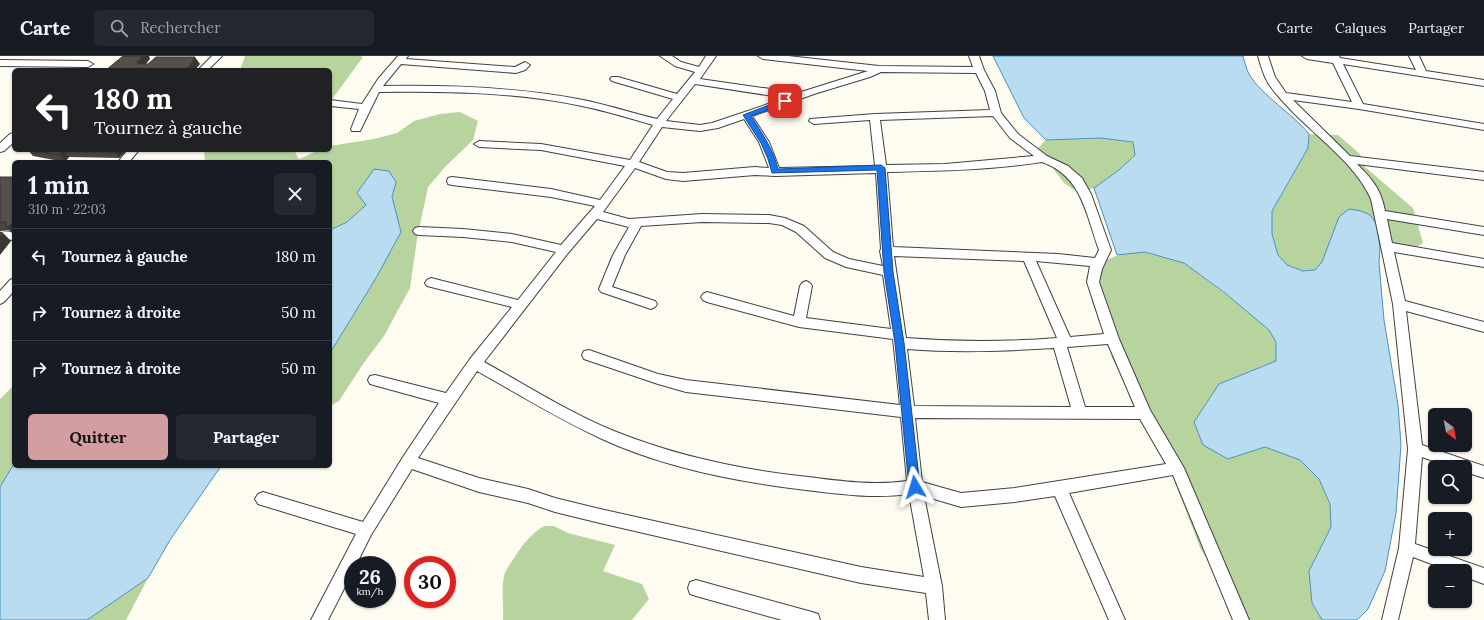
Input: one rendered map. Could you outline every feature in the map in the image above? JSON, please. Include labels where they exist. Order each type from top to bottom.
[{"type":"street","points":[[18,63],[26,56]]},
{"type":"street","points":[[0,63],[85,67],[96,56]]},
{"type":"street","points":[[205,68],[217,56]]},
{"type":"street","points":[[666,56],[697,76],[798,96]]},
{"type":"street","points":[[318,620],[366,530],[428,430],[475,363],[633,164],[659,123],[697,76],[711,56]]},
{"type":"street","points":[[763,56],[886,66],[979,70]]},
{"type":"street","points":[[974,56],[979,70],[990,91],[996,113],[1014,136],[1043,158],[1054,162],[1073,175],[1085,194],[1105,250],[1102,258],[1097,263],[1093,274],[1093,282],[1112,339],[1144,413],[1177,468],[1241,620]]},
{"type":"street","points":[[1263,56],[1270,77],[1283,96],[1348,159],[1374,192],[1377,199],[1399,304],[1415,449],[1407,548],[1390,620]]},
{"type":"street","points":[[1307,56],[1335,58],[1422,74],[1484,83]]},
{"type":"street","points":[[1414,56],[1422,74]]},
{"type":"street","points":[[1335,58],[1359,106]]},
{"type":"street","points":[[356,129],[364,107],[400,59],[516,70],[525,65]]},
{"type":"street","points":[[376,89],[441,88],[531,95],[583,103],[659,123],[700,128],[714,126],[798,96],[867,74],[886,66]]},
{"type":"street","points":[[615,79],[679,98]]},
{"type":"street","points":[[1283,96],[1359,106],[1484,127]]},
{"type":"street","points":[[332,103],[364,107]]},
{"type":"street","points":[[814,121],[875,116],[996,113]]},
{"type":"street","points":[[746,115],[761,134],[772,159],[774,172]]},
{"type":"street","points":[[875,116],[881,168],[886,251],[899,339],[915,487],[934,586],[937,620]]},
{"type":"street","points":[[0,150],[12,138]]},
{"type":"street","points":[[479,144],[541,148],[633,164],[666,175],[683,177],[755,171],[774,172],[945,166],[1025,161],[1043,158]]},
{"type":"street","points":[[125,160],[132,152]]},
{"type":"street","points":[[1348,159],[1484,176]]},
{"type":"street","points":[[452,180],[551,194],[598,209],[630,223],[702,218],[769,219],[785,222],[800,229],[829,254],[846,263],[889,272]]},
{"type":"street","points":[[1380,214],[1484,231]]},
{"type":"street","points":[[637,223],[619,255],[605,289],[651,304]]},
{"type":"street","points":[[419,231],[463,233],[512,238],[564,250]]},
{"type":"street","points":[[0,235],[12,236]]},
{"type":"street","points":[[1386,246],[1484,263]]},
{"type":"street","points":[[886,251],[1058,258],[1097,263]]},
{"type":"street","points":[[1028,257],[1062,342],[1080,413]]},
{"type":"street","points":[[431,283],[521,305]]},
{"type":"street","points":[[1,296],[12,285]]},
{"type":"street","points":[[799,322],[806,286]]},
{"type":"street","points":[[707,296],[799,322],[949,347],[993,348],[1112,339]]},
{"type":"street","points":[[1399,304],[1484,327]]},
{"type":"street","points":[[588,355],[658,379],[686,386],[906,412],[1144,413]]},
{"type":"street","points":[[475,363],[570,416],[608,435],[656,453],[704,466],[765,479],[852,488],[900,490],[915,487],[961,500],[1016,495],[1059,487],[1107,481],[1177,468]]},
{"type":"street","points":[[374,380],[449,400]]},
{"type":"street","points":[[1415,449],[1484,472]]},
{"type":"street","points":[[408,461],[479,485],[528,496],[593,514],[861,575],[934,586]]},
{"type":"street","points":[[1059,487],[1117,620]]},
{"type":"street","points":[[263,499],[366,530]]},
{"type":"street","points":[[1407,548],[1484,576]]},
{"type":"street","points":[[696,588],[812,620]]},
{"type":"green space","points":[[245,56],[363,57],[332,99],[332,68],[241,68]]},
{"type":"green space","points":[[460,112],[478,121],[473,140],[445,167],[428,187],[417,239],[410,288],[384,336],[363,364],[339,401],[332,405],[332,350],[376,278],[401,232],[392,197],[395,182],[374,169],[370,179],[366,205],[350,220],[332,229],[332,160],[205,160],[204,152],[295,152],[299,159],[315,152],[332,152],[332,146],[374,139],[397,133],[414,121],[440,114]]},
{"type":"green space","points":[[1309,134],[1338,135],[1360,154],[1365,167],[1413,208],[1423,243],[1408,252],[1380,248],[1378,230],[1374,221],[1367,214],[1361,211],[1326,252],[1322,262],[1315,270],[1303,271],[1287,265],[1278,255],[1272,234],[1272,211],[1308,148]]},
{"type":"green space","points":[[1100,138],[1133,142],[1136,154],[1119,170],[1094,188],[1077,192],[1064,183],[1038,148],[1046,140]]},
{"type":"green space","points":[[1145,252],[1184,263],[1244,308],[1269,330],[1276,342],[1276,361],[1219,384],[1228,459],[1265,447],[1300,460],[1319,479],[1330,504],[1331,527],[1309,571],[1312,603],[1322,620],[1240,620],[1240,607],[1201,550],[1164,454],[1112,358],[1109,343],[1093,305],[1086,277],[1112,257]]},
{"type":"green space","points":[[12,387],[12,467],[0,487],[0,399]]},
{"type":"green space","points":[[544,526],[554,526],[568,533],[615,545],[603,571],[642,584],[649,599],[632,620],[503,620],[503,587],[505,573],[525,542]]},
{"type":"green space","points":[[148,578],[126,620],[87,620]]},
{"type":"water","points":[[993,56],[1243,56],[1248,72],[1254,82],[1295,119],[1309,134],[1308,148],[1272,211],[1272,234],[1278,255],[1287,265],[1303,271],[1315,270],[1322,262],[1339,217],[1349,209],[1361,211],[1370,215],[1376,223],[1380,248],[1379,263],[1384,320],[1398,405],[1401,445],[1396,513],[1385,571],[1368,609],[1357,620],[1322,620],[1312,603],[1309,571],[1331,527],[1330,504],[1319,479],[1300,460],[1265,447],[1228,459],[1203,445],[1194,422],[1219,384],[1276,361],[1276,342],[1269,330],[1225,293],[1184,263],[1145,252],[1117,255],[1094,188],[1119,170],[1135,155],[1133,142],[1100,138],[1046,140],[1024,118]]},
{"type":"water","points":[[374,169],[389,171],[396,182],[392,197],[401,232],[376,278],[332,350],[332,229],[347,222],[366,205],[357,193]]},
{"type":"water","points":[[12,467],[220,468],[170,540],[148,578],[87,620],[0,620],[0,487]]},
{"type":"building","points":[[123,56],[142,56],[137,62],[138,64],[148,64],[156,57],[195,57],[187,68],[108,68]]},
{"type":"building","points":[[44,152],[61,152],[59,155]]},
{"type":"building","points":[[0,177],[12,177],[12,223],[7,228],[6,222],[0,222]]},
{"type":"route","points":[[785,101],[746,115],[761,134],[765,142],[772,159],[774,172],[881,168],[886,251],[900,343],[915,487]]}]
